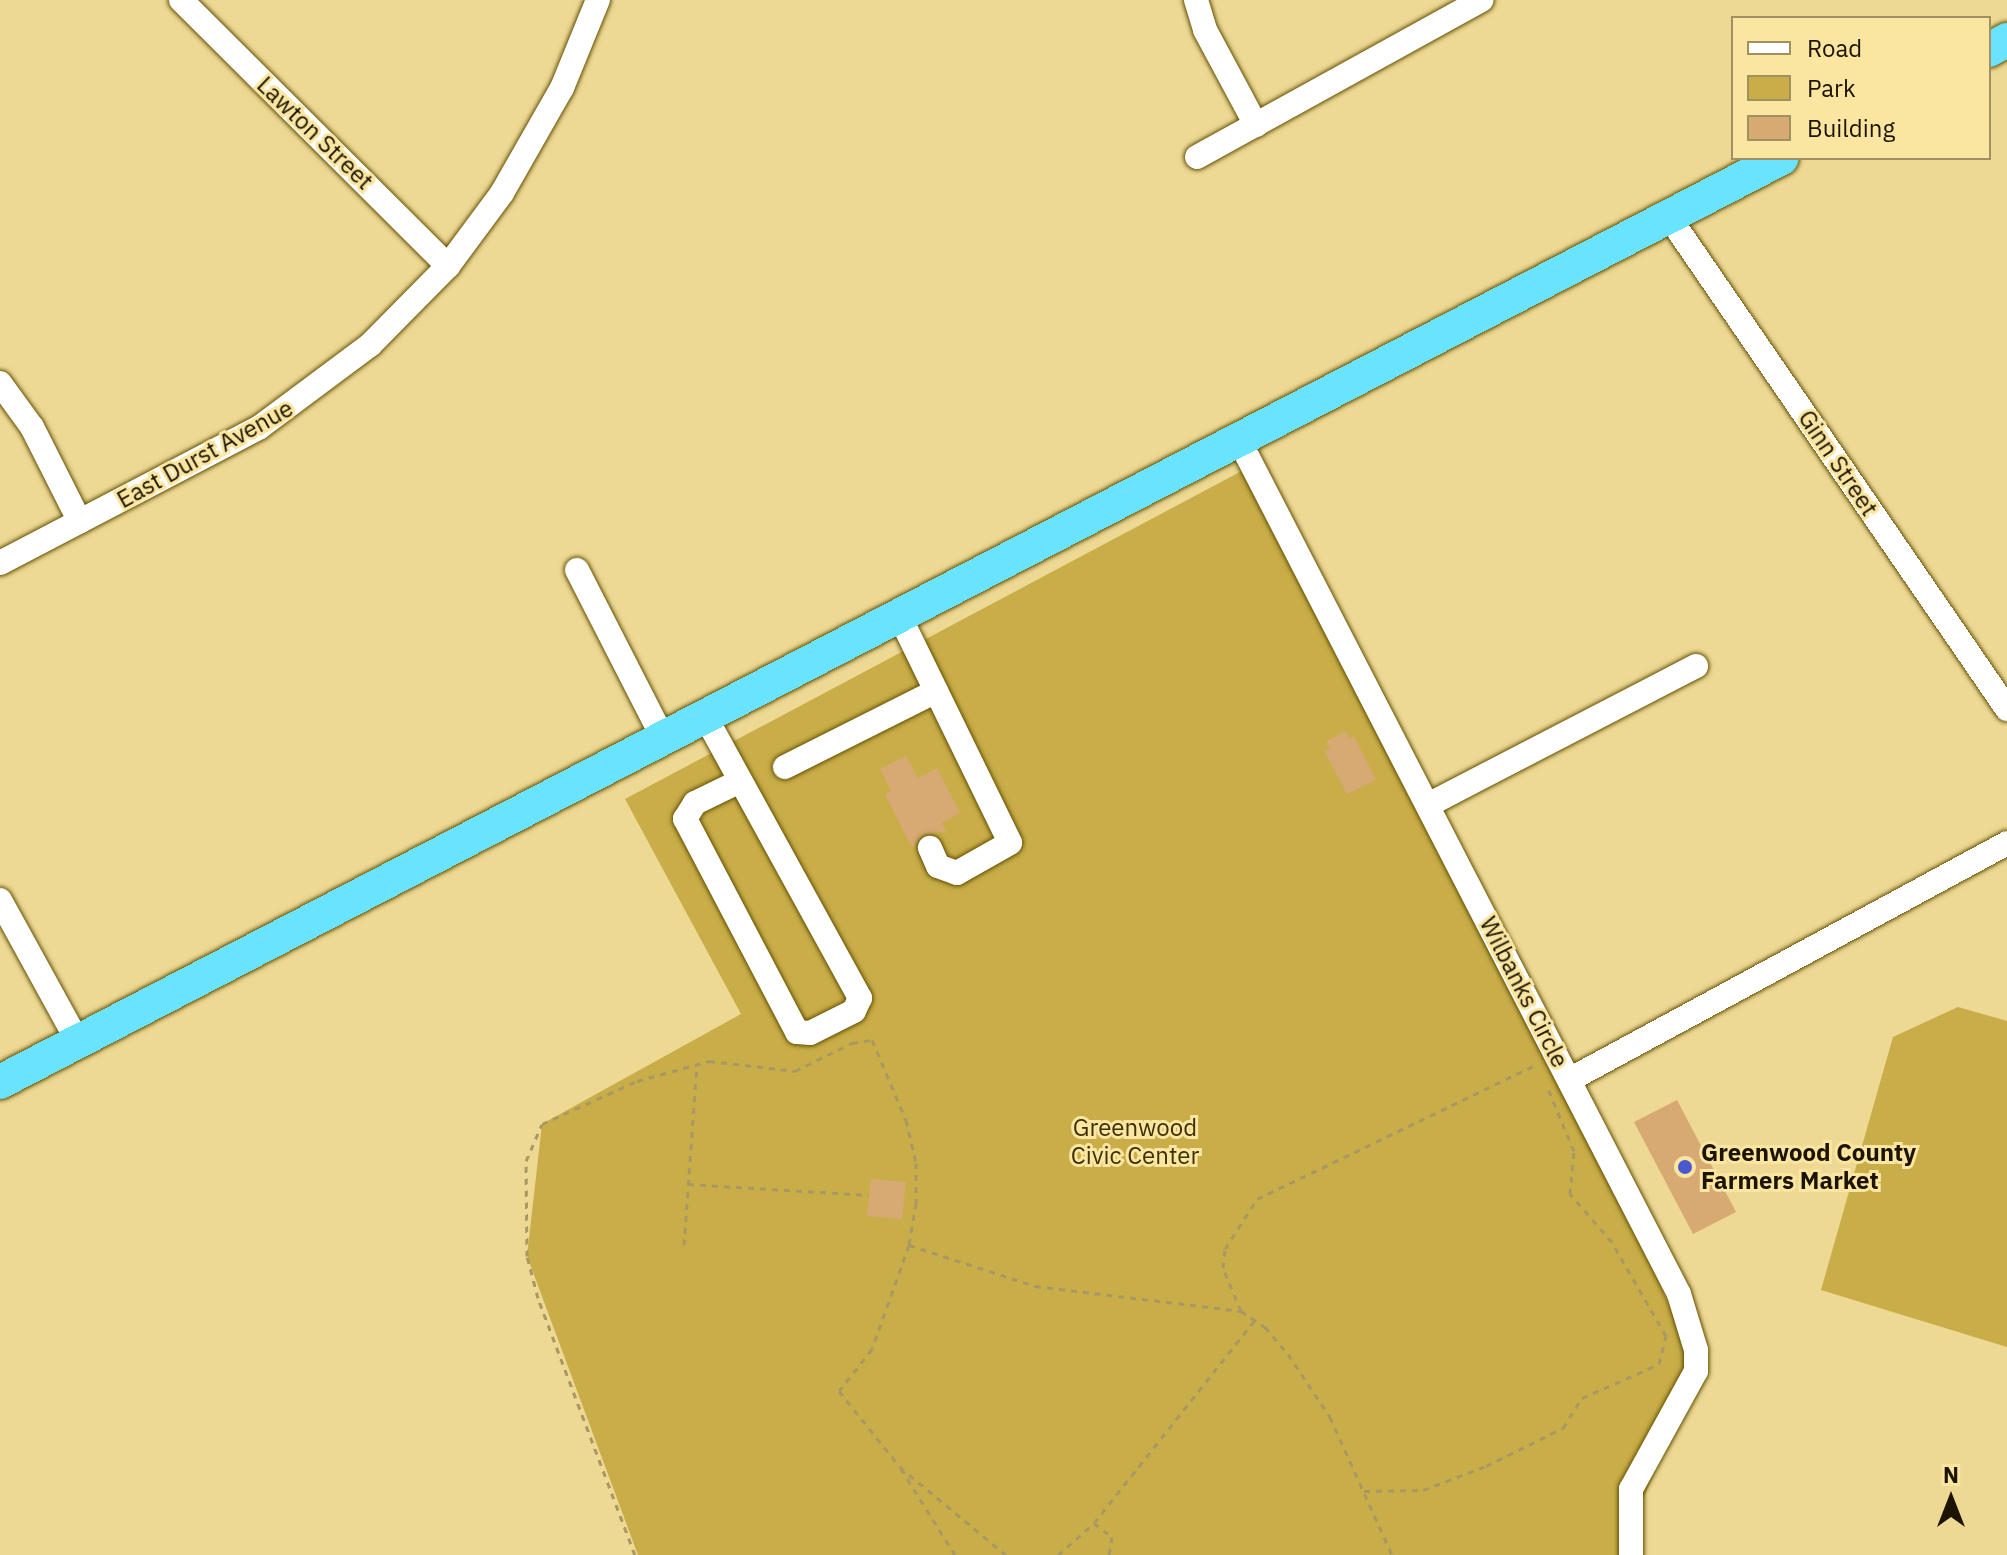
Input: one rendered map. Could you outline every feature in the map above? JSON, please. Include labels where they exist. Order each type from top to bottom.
[{"type":"highway","points":[[0,1082],[1240,442],[1778,160]]},
{"type":"street","name":"Lawton Street","points":[[181,0],[448,266]]},
{"type":"street","name":"East Durst Avenue","points":[[0,563],[218,452],[301,401],[370,345],[448,266],[543,124],[598,0]]},
{"type":"street","points":[[1196,0],[1205,30],[1256,125]]},
{"type":"street","points":[[1197,157],[1481,0]]},
{"type":"street","name":"Ginn Street","points":[[1669,217],[2007,709]]},
{"type":"street","points":[[0,383],[32,427],[80,522]]},
{"type":"street","name":"Wilbanks Circle","points":[[1240,442],[1679,1294],[1696,1350],[1696,1371],[1631,1489],[1631,1555]]},
{"type":"street","points":[[577,570],[663,738]]},
{"type":"street","points":[[900,617],[1010,843],[957,873],[938,866],[930,848]]},
{"type":"street","points":[[1428,805],[1696,666]]},
{"type":"street","points":[[785,767],[936,691]]},
{"type":"street","points":[[705,716],[738,782],[860,998],[854,1011],[810,1033],[797,1032],[685,819],[695,803],[738,782]]},
{"type":"street","points":[[1569,1080],[2007,843]]},
{"type":"street","points":[[0,900],[78,1042]]},
{"type":"path","points":[[635,1555],[538,1298],[527,1256],[526,1161],[534,1135],[552,1118],[637,1081],[697,1065],[727,1061],[795,1071],[852,1043],[872,1040],[906,1120],[916,1163],[909,1245],[872,1349],[839,1391],[900,1467],[955,1555]]},
{"type":"path","points":[[1241,1311],[1223,1268],[1225,1249],[1257,1199],[1538,1064],[1574,1151],[1570,1194],[1612,1242],[1666,1336],[1666,1348],[1659,1364],[1582,1398],[1563,1428],[1545,1439],[1423,1490],[1364,1491]]},
{"type":"path","points":[[684,1245],[697,1065]]},
{"type":"path","points":[[688,1184],[869,1195]]},
{"type":"path","points":[[909,1245],[1035,1286],[1241,1311],[1255,1320],[1288,1354],[1330,1417],[1392,1555]]},
{"type":"path","points":[[1058,1555],[1094,1523],[1255,1320]]},
{"type":"path","points":[[900,1467],[1006,1555]]},
{"type":"path","points":[[1094,1523],[1112,1537],[1109,1555]]},
{"type":"green space","name":"Greenwood Civic Center","points":[[1253,465],[1601,1141],[1696,1371],[1631,1529],[1629,1555],[638,1555],[527,1256],[542,1124],[741,1014],[625,799]]},
{"type":"green space","points":[[1958,1007],[2007,1021],[2007,1347],[1821,1290],[1893,1037]]},
{"type":"building","points":[[1346,731],[1349,739],[1354,736],[1376,780],[1347,794],[1324,751],[1330,748],[1326,741]]},
{"type":"building","points":[[906,756],[918,778],[937,768],[960,813],[942,823],[946,831],[923,835],[912,848],[885,794],[891,791],[880,769]]},
{"type":"building","name":"Greenwood County Farmers Market","points":[[1677,1100],[1736,1212],[1693,1234],[1634,1122]]},
{"type":"building","points":[[871,1179],[906,1182],[902,1219],[867,1216]]},
{"type":"place","name":"Greenwood County Farmers Market","points":[[1685,1167]]}]
